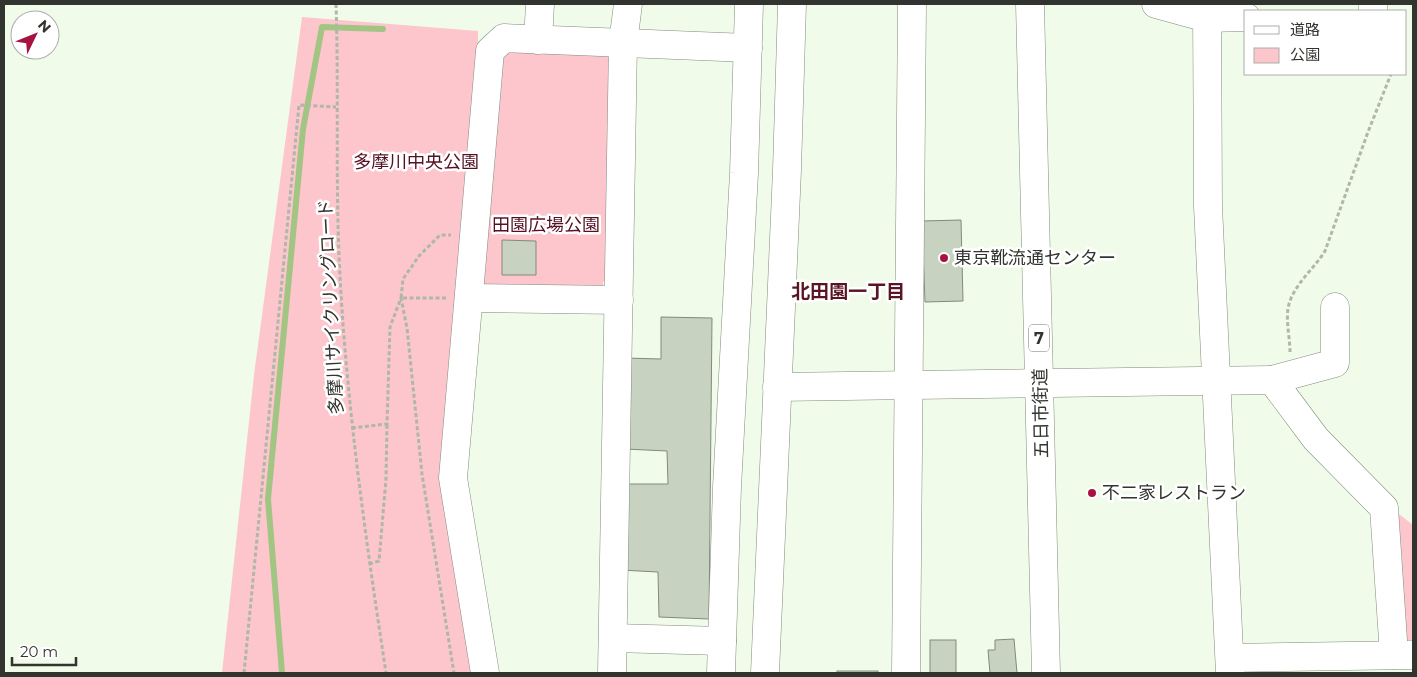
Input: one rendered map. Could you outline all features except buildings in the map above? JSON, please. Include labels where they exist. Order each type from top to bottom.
[{"type":"street","points":[[538,40],[540,4]]},
{"type":"street","points":[[612,673],[623,43],[628,4]]},
{"type":"street","points":[[721,673],[727,487],[744,173],[749,4]]},
{"type":"street","points":[[765,673],[776,387],[787,170],[792,4]]},
{"type":"street","points":[[906,673],[912,4]]},
{"type":"street","name":"五日市街道","points":[[1030,4],[1046,673]]},
{"type":"street","points":[[1156,4],[1244,17]]},
{"type":"street","points":[[1207,11],[1208,206],[1230,666],[1404,655],[1384,508],[1316,439],[1283,377]]},
{"type":"street","points":[[485,673],[453,478],[490,51],[504,38],[748,48]]},
{"type":"street","points":[[469,298],[619,300]]},
{"type":"street","points":[[776,387],[1216,382],[1283,377],[1335,364],[1335,306]]},
{"type":"street","points":[[613,638],[722,641]]},
{"type":"path","name":"多摩川サイクリングロード","points":[[336,4],[336,108],[340,274],[352,428],[387,424]]},
{"type":"path","points":[[1283,377],[1290,362],[1288,309],[1295,290],[1314,268],[1325,251],[1391,75]]},
{"type":"path","points":[[244,673],[299,105],[336,108]]},
{"type":"path","points":[[369,564],[379,561],[386,479],[390,328],[401,298],[403,279],[419,256],[440,235],[473,234],[488,230],[551,232]]},
{"type":"path","points":[[401,298],[469,298]]},
{"type":"path","points":[[401,298],[407,328],[422,474],[454,673]]},
{"type":"path","points":[[352,428],[369,564],[386,673]]},
{"type":"green space","name":"多摩川中央公園","points":[[302,17],[478,31],[478,46],[611,54],[606,280],[603,282],[603,291],[457,287],[471,673],[222,673],[254,375]]},
{"type":"green space","points":[[1395,511],[1413,525],[1413,640],[1399,640]]},
{"type":"waterway","points":[[282,673],[268,499],[303,129],[322,27],[383,29]]},
{"type":"place","name":"東京靴流通センター","points":[[944,258]]},
{"type":"place","name":"不二家レストラン","points":[[1092,493]]},
{"type":"district","name":"北田園一丁目","points":[[848,291]]},
{"type":"park label","name":"田園広場公園","points":[[546,225]]}]
